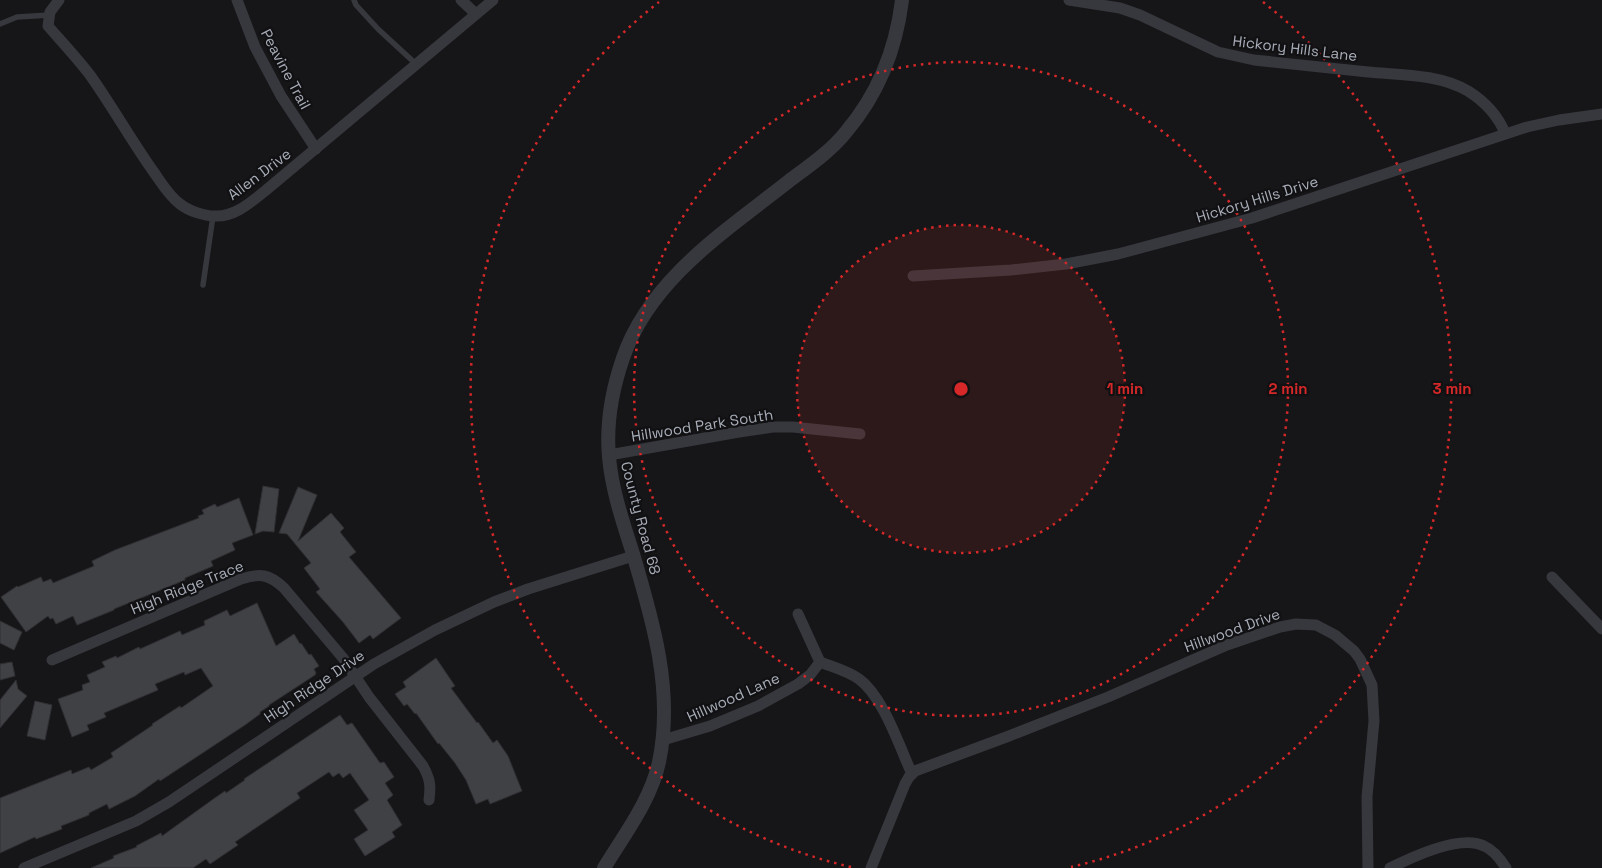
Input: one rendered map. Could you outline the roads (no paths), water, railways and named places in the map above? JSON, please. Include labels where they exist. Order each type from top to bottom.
[{"type":"street","points":[[50,15],[59,0]]},
{"type":"street","name":"Peavine Trail","points":[[237,0],[255,47],[277,88],[316,149]]},
{"type":"street","points":[[461,0],[476,14]]},
{"type":"street","name":"Allen Drive","points":[[50,15],[48,26],[90,75],[169,194],[189,209],[213,216],[227,215],[244,207],[493,0]]},
{"type":"street","name":"County Road 68","points":[[604,868],[648,795],[659,763],[665,728],[662,670],[655,634],[612,482],[609,456],[608,431],[610,408],[624,354],[648,311],[673,278],[722,233],[811,164],[847,132],[875,90],[885,69],[893,49],[902,0]]},
{"type":"street","name":"Hickory Hills Lane","points":[[1069,0],[1120,8],[1140,15],[1229,56],[1406,75],[1444,82],[1476,96],[1497,118],[1505,133]]},
{"type":"street","name":"Hickory Hills Drive","points":[[913,276],[1011,270],[1066,264],[1118,254],[1252,218],[1505,133],[1559,120],[1602,114]]},
{"type":"street","name":"Hillwood Park South","points":[[609,456],[730,433],[773,427],[793,427],[860,434]]},
{"type":"street","name":"High Ridge Drive","points":[[24,868],[107,834],[169,802],[374,664],[435,630],[494,602],[536,586],[633,556]]},
{"type":"street","name":"High Ridge Trace","points":[[52,660],[254,575],[266,576],[276,580],[343,658],[369,696],[423,766],[430,778],[429,800]]},
{"type":"street","points":[[1552,577],[1602,629]]},
{"type":"street","points":[[798,614],[820,662],[854,675],[877,700],[912,774],[905,784],[871,868]]},
{"type":"street","name":"Hillwood Drive","points":[[912,774],[922,768],[1108,697],[1227,645],[1280,627],[1296,624],[1316,625],[1335,635],[1354,651],[1360,659],[1372,685],[1374,721],[1367,797],[1368,868]]},
{"type":"street","name":"Hillwood Lane","points":[[663,740],[710,726],[758,706],[798,684],[810,675],[820,662]]},
{"type":"street","points":[[1390,868],[1450,844],[1461,843],[1486,846],[1493,851],[1506,868]]},
{"type":"lane","points":[[354,0],[356,5],[378,29],[416,64]]},
{"type":"lane","points":[[0,24],[17,18],[50,15]]},
{"type":"lane","points":[[203,285],[213,216]]}]
